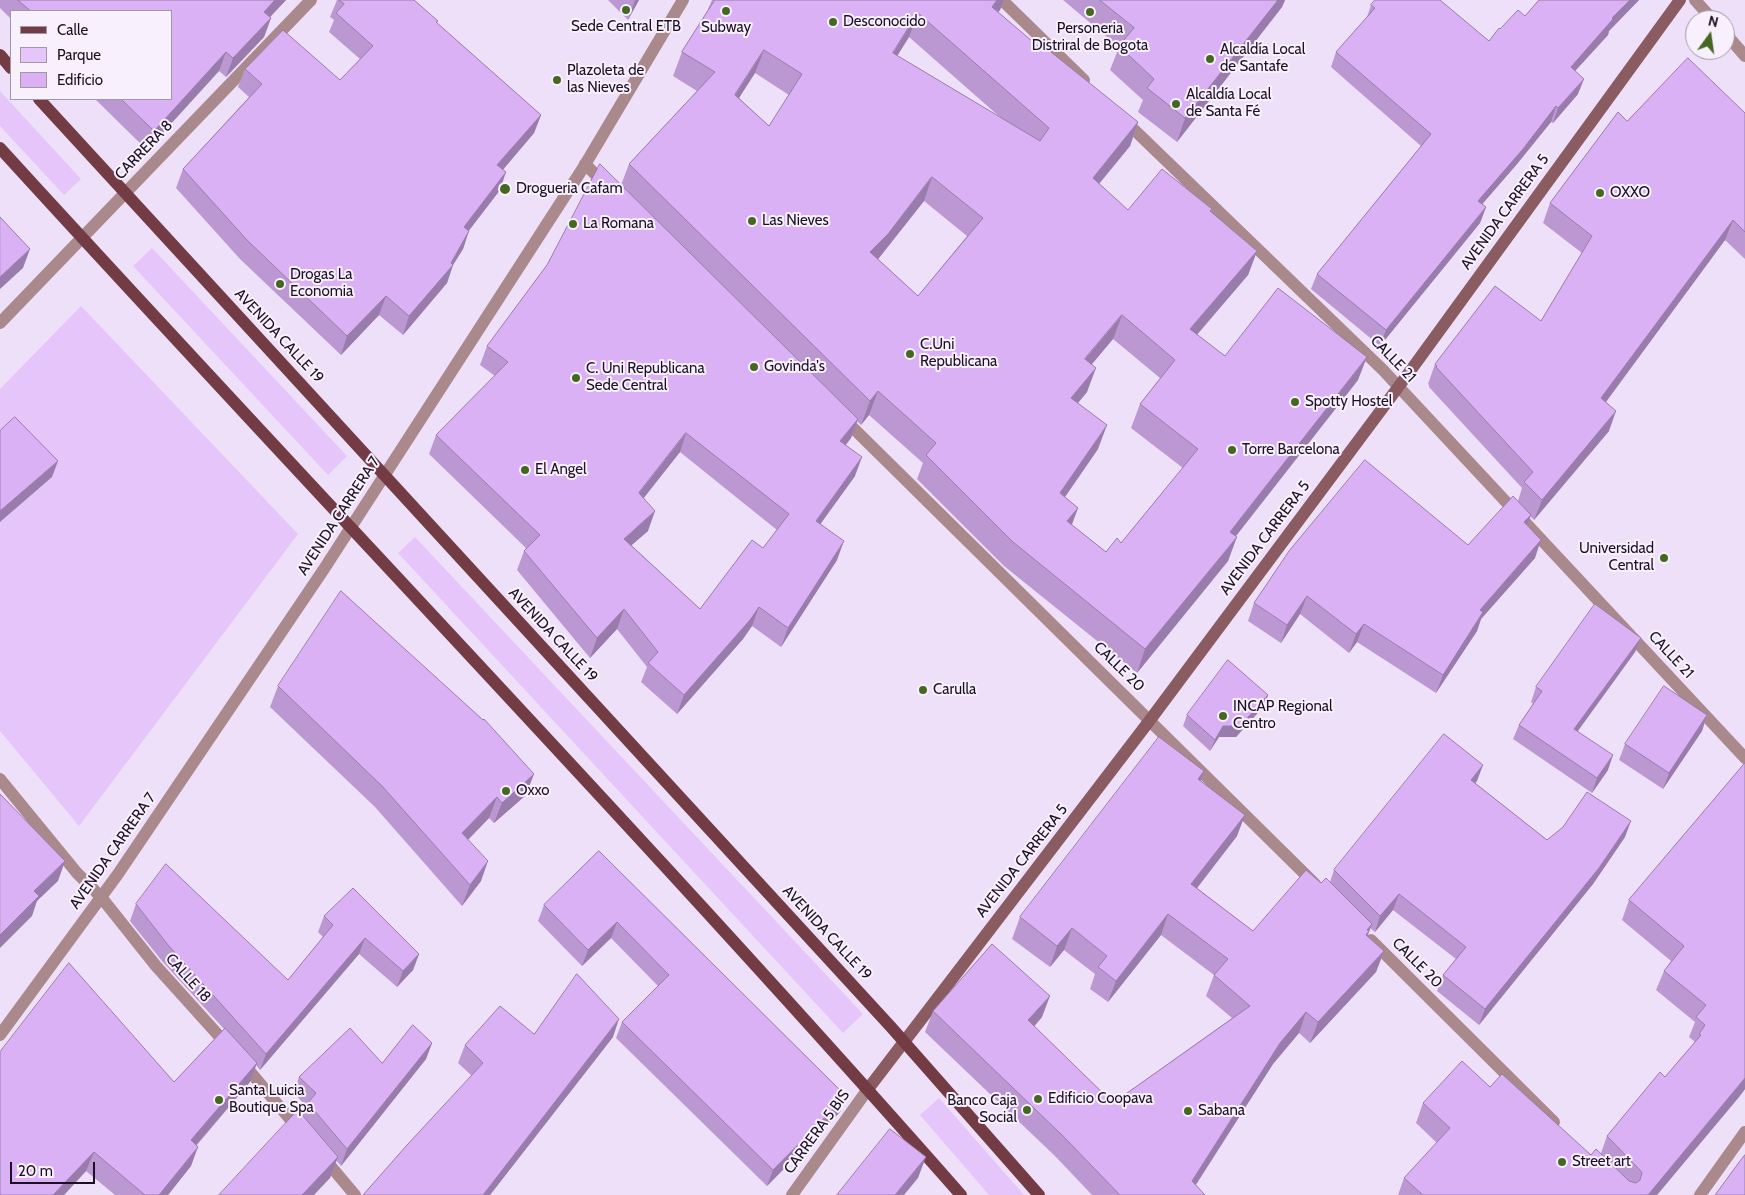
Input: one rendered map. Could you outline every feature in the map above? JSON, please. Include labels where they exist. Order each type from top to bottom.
[{"type":"main road","name":"AVENIDA CARRERA 5","points":[[868,1089],[1150,720],[1398,386],[1680,0]]},
{"type":"main road","points":[[0,55],[10,67]]},
{"type":"main road","name":"AVENIDA CALLE 19","points":[[40,100],[904,1041],[1039,1195]]},
{"type":"main road","points":[[0,148],[352,527],[868,1089],[961,1195]]},
{"type":"street","name":"CARRERA 8","points":[[0,323],[311,0]]},
{"type":"street","name":"AVENIDA CARRERA 7","points":[[0,1035],[101,897],[352,527],[585,164],[683,0]]},
{"type":"street","points":[[1002,0],[1093,90]]},
{"type":"street","points":[[1695,0],[1704,10]]},
{"type":"street","points":[[1735,44],[1745,56]]},
{"type":"street","name":"CALLE 21","points":[[1114,110],[1398,386],[1745,758]]},
{"type":"street","points":[[585,164],[614,192]]},
{"type":"street","name":"CALLE 20","points":[[833,409],[1326,895]]},
{"type":"street","name":"CALLE 18","points":[[0,779],[78,873],[101,897],[156,966],[262,1084],[355,1195]]},
{"type":"street","name":"CALLE 20","points":[[1361,930],[1564,1132]]},
{"type":"street","name":"CARRERA 5 BIS","points":[[792,1195],[868,1089]]},
{"type":"street","points":[[1700,1195],[1745,1132]]},
{"type":"green space","points":[[0,91],[81,179],[64,195],[0,126]]},
{"type":"green space","points":[[152,248],[347,456],[328,475],[133,266]]},
{"type":"green space","points":[[81,306],[298,534],[79,826],[0,731],[0,389]]},
{"type":"green space","points":[[415,537],[863,1014],[843,1033],[398,553]]},
{"type":"green space","points":[[939,1098],[1024,1195],[989,1195],[920,1115]]},
{"type":"building","points":[[18,0],[275,0],[264,12],[271,18],[233,58],[226,52],[154,131],[122,100],[172,100],[172,10],[30,10]]},
{"type":"building","points":[[339,0],[414,0],[438,21],[436,22],[541,115],[497,165],[506,172],[464,227],[469,231],[451,263],[453,265],[409,316],[386,296],[347,336],[247,240],[183,169],[262,84],[245,69],[283,30],[340,80],[373,46],[336,13],[344,4]]},
{"type":"building","points":[[715,0],[997,0],[992,7],[1039,47],[1041,44],[1138,122],[1093,178],[1128,210],[1162,169],[1212,209],[1210,211],[1257,251],[1190,329],[1225,356],[1278,288],[1367,357],[1230,532],[1237,537],[1145,649],[1013,542],[926,455],[936,443],[878,391],[870,401],[629,164],[715,72],[682,52]],"holes":[[[918,13],[1049,128],[1040,141],[893,53]],[[764,50],[802,74],[769,126],[735,95]],[[932,177],[983,218],[918,296],[870,252],[888,234]],[[1122,315],[1175,360],[1140,404],[1198,449],[1121,543],[1117,538],[1106,552],[1067,521],[1078,508],[1060,493],[1107,425],[1071,398],[1096,368],[1085,359]]]},
{"type":"building","points":[[1100,0],[1278,0],[1185,118],[1147,88],[1154,79],[1119,46],[1134,28]]},
{"type":"building","points":[[1375,0],[1440,0],[1489,41],[1499,28],[1518,10],[1525,16],[1539,0],[1630,0],[1612,18],[1571,67],[1584,79],[1558,108],[1556,106],[1523,149],[1478,201],[1486,207],[1386,330],[1317,274],[1431,134],[1336,52],[1375,8],[1371,5]]},
{"type":"building","points":[[1686,60],[1690,60],[1745,113],[1745,232],[1733,220],[1601,398],[1616,411],[1542,500],[1524,482],[1533,472],[1435,364],[1495,286],[1541,321],[1592,236],[1550,203],[1618,112],[1627,121]]},
{"type":"building","points":[[600,164],[858,419],[840,441],[862,457],[816,521],[844,541],[788,628],[759,607],[750,620],[684,695],[648,663],[658,652],[624,609],[597,638],[524,551],[540,535],[436,435],[508,362],[487,346],[547,265]],"holes":[[[686,433],[789,514],[763,548],[752,540],[700,609],[624,539],[655,511],[639,493]]]},
{"type":"building","points":[[0,217],[30,249],[0,277]]},
{"type":"building","points":[[15,417],[58,461],[0,511],[0,431]]},
{"type":"building","points":[[1365,460],[1468,545],[1513,496],[1531,515],[1524,522],[1541,540],[1480,610],[1483,612],[1443,675],[1364,624],[1356,634],[1307,596],[1287,625],[1254,603],[1289,551]]},
{"type":"building","points":[[341,591],[484,719],[534,774],[502,803],[497,797],[462,833],[488,861],[470,885],[382,786],[278,686]]},
{"type":"building","points":[[1595,604],[1641,638],[1574,729],[1613,755],[1597,778],[1519,725],[1542,691],[1536,687]]},
{"type":"building","name":"INCAP Regional Centro","points":[[1228,660],[1268,695],[1240,726],[1223,726],[1215,740],[1187,715]]},
{"type":"building","points":[[1664,686],[1707,715],[1669,773],[1625,744]]},
{"type":"building","points":[[1444,734],[1483,765],[1471,780],[1547,840],[1563,827],[1587,792],[1631,821],[1599,868],[1485,1009],[1443,975],[1466,947],[1399,894],[1380,916],[1334,870]]},
{"type":"building","points":[[1159,737],[1204,771],[1198,779],[1245,815],[1191,884],[1253,931],[1306,870],[1321,883],[1326,878],[1372,924],[1367,930],[1369,931],[1366,935],[1384,951],[1318,1022],[1306,1012],[1280,1043],[1192,1181],[1205,1195],[1120,1195],[1063,1136],[933,1011],[992,944],[1050,996],[1028,1020],[1113,1103],[1250,1006],[1214,975],[1228,959],[1168,914],[1116,981],[1098,967],[1107,956],[1072,928],[1057,946],[1020,917]]},
{"type":"building","points":[[1745,763],[1745,1078],[1648,1195],[1423,1195],[1404,1178],[1450,1128],[1423,1103],[1462,1061],[1490,1087],[1502,1074],[1591,1155],[1596,1149],[1629,1181],[1636,1183],[1640,1180],[1642,1173],[1640,1170],[1607,1136],[1660,1072],[1665,1077],[1701,1035],[1699,1034],[1705,1025],[1696,1017],[1706,1005],[1664,971],[1684,946],[1629,900]]},
{"type":"building","points":[[0,794],[65,861],[34,891],[39,896],[0,935]]},
{"type":"building","points":[[599,851],[846,1096],[773,1170],[622,1022],[669,975],[617,922],[588,950],[544,905]]},
{"type":"building","points":[[166,864],[288,980],[333,925],[324,916],[353,888],[419,954],[403,971],[365,938],[266,1054],[168,945],[136,904]]},
{"type":"building","points":[[69,963],[174,1082],[225,1028],[257,1063],[191,1140],[198,1147],[159,1195],[145,1195],[94,1152],[53,1195],[0,1195],[0,1052]]},
{"type":"building","points":[[577,974],[619,1019],[483,1195],[363,1195],[483,1063],[465,1045],[500,1006],[534,1034]]},
{"type":"building","points":[[413,1025],[432,1043],[347,1149],[308,1103],[316,1093],[299,1077],[350,1028],[382,1063]]},
{"type":"building","points":[[298,1110],[338,1157],[302,1195],[219,1195]]},
{"type":"building","points":[[890,1129],[926,1157],[895,1195],[837,1195]]},
{"type":"building","points":[[1745,1155],[1745,1195],[1715,1195],[1740,1161]]},
{"type":"place","name":"Sede Central ETB","points":[[626,10]]},
{"type":"place","name":"Subway","points":[[726,11]]},
{"type":"place","name":"Personeria Distriral de Bogota","points":[[1090,12]]},
{"type":"place","name":"Desconocido","points":[[833,22]]},
{"type":"place","name":"Alcaldía Local de Santafe","points":[[1210,59]]},
{"type":"place","name":"Plazoleta de las Nieves","points":[[557,80]]},
{"type":"place","name":"Alcaldía Local de Santa Fé","points":[[1176,104]]},
{"type":"place","name":"Drogueria Cafam","points":[[505,189]]},
{"type":"place","name":"OXXO","points":[[1600,193]]},
{"type":"place","name":"Las Nieves","points":[[752,221]]},
{"type":"place","name":"La Romana","points":[[573,224]]},
{"type":"place","name":"Drogas La Economia","points":[[280,284]]},
{"type":"place","name":"C.Uni Republicana","points":[[910,354]]},
{"type":"place","name":"Govinda's","points":[[754,367]]},
{"type":"place","name":"C. Uni Republicana Sede Central","points":[[576,378]]},
{"type":"place","name":"Spotty Hostel","points":[[1295,402]]},
{"type":"place","name":"Torre Barcelona","points":[[1232,450]]},
{"type":"place","name":"El Angel","points":[[525,470]]},
{"type":"place","name":"Universidad Central","points":[[1664,558]]},
{"type":"place","name":"Carulla","points":[[923,690]]},
{"type":"place","name":"INCAP Regional Centro","points":[[1223,716]]},
{"type":"place","name":"Oxxo","points":[[506,791]]},
{"type":"place","name":"Edificio Coopava","points":[[1038,1099]]},
{"type":"place","name":"Santa Luicia Boutique Spa","points":[[219,1100]]},
{"type":"place","name":"Banco Caja Social","points":[[1027,1110]]},
{"type":"place","name":"Sabana","points":[[1188,1111]]},
{"type":"place","name":"Street art","points":[[1562,1162]]}]
